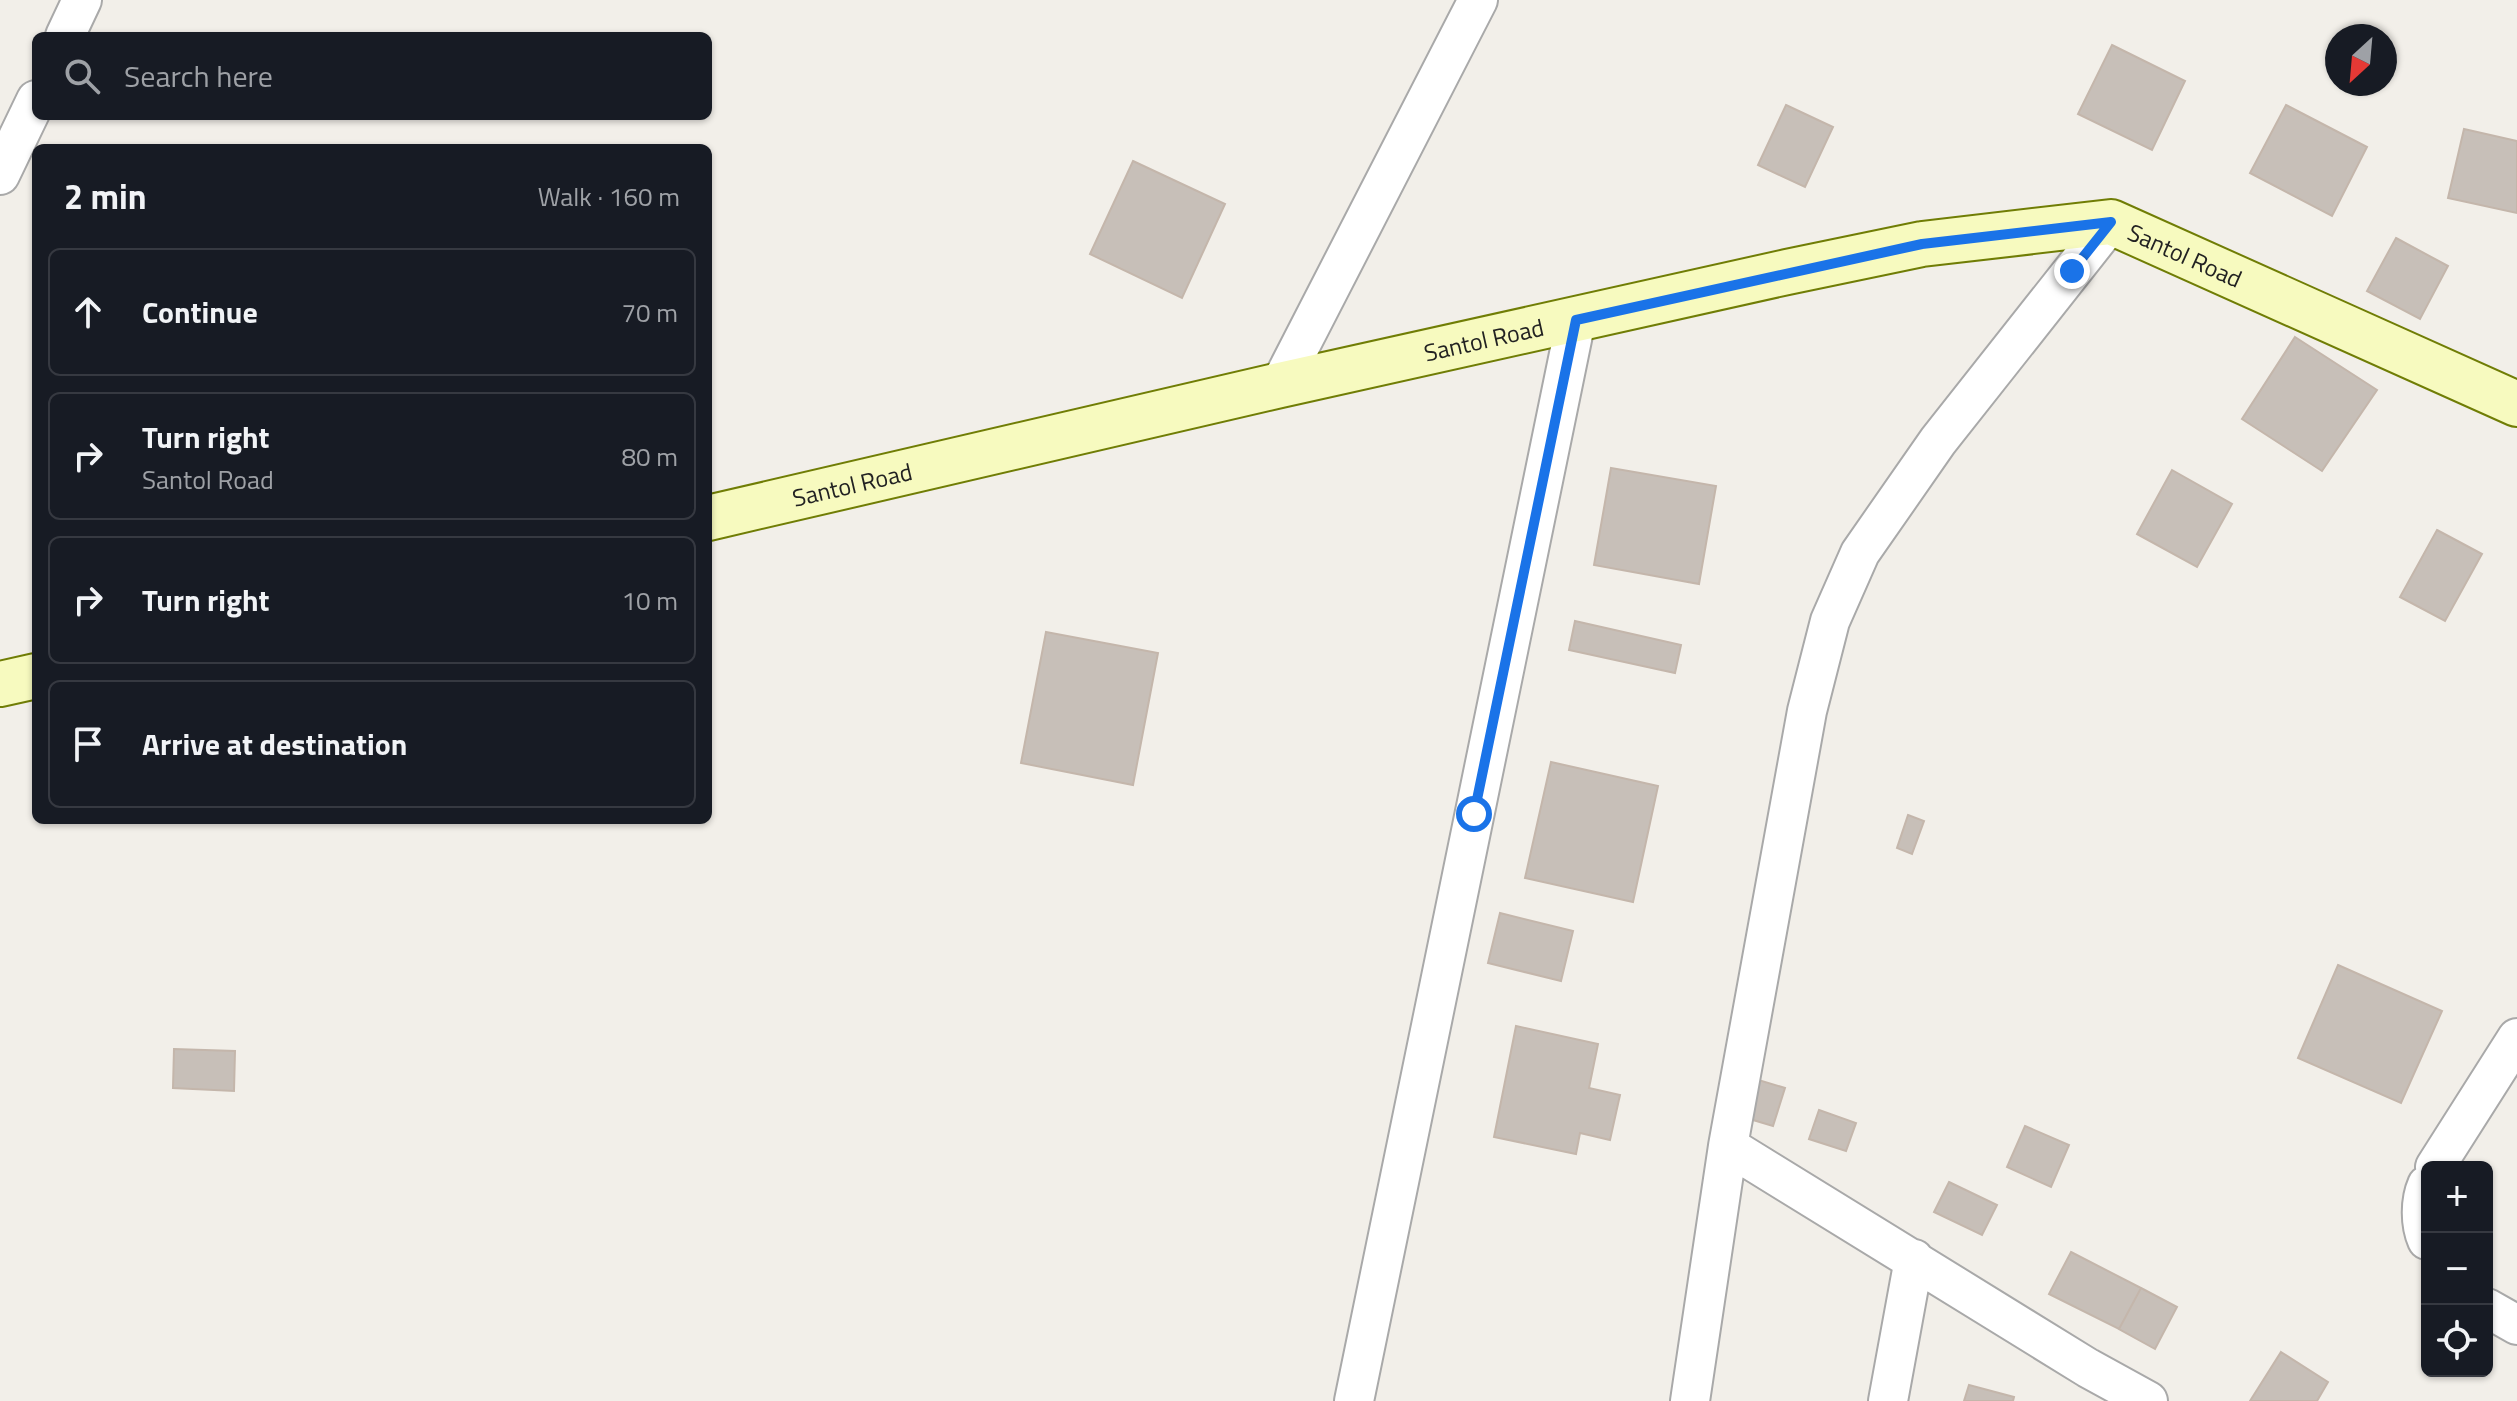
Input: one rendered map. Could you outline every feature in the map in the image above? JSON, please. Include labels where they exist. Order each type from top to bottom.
[{"type":"street","points":[[67,32],[82,0]]},
{"type":"street","points":[[1280,385],[1478,0]]},
{"type":"street","points":[[0,175],[32,108]]},
{"type":"street","points":[[1690,1401],[1728,1146],[1807,711],[1830,621],[1860,553],[1938,441],[2111,222]]},
{"type":"street","name":"Santol Road","points":[[712,517],[1280,385],[1922,244],[2111,222],[2517,404]]},
{"type":"street","points":[[1354,1401],[1576,320]]},
{"type":"street","points":[[0,684],[32,677]]},
{"type":"street","points":[[2439,1161],[2517,1038]]},
{"type":"street","points":[[1728,1146],[1914,1259],[2085,1384],[2148,1401]]},
{"type":"street","points":[[1888,1401],[1914,1259]]},
{"type":"street","points":[[2493,1311],[2517,1325]]},
{"type":"building","points":[[2112,45],[2185,81],[2152,150],[2078,114]]},
{"type":"building","points":[[1786,105],[1833,127],[1805,187],[1758,165]]},
{"type":"building","points":[[2286,105],[2367,147],[2332,216],[2250,173]]},
{"type":"building","points":[[2464,129],[2517,141],[2517,213],[2448,198]]},
{"type":"building","points":[[1133,161],[1225,204],[1182,298],[1090,254]]},
{"type":"building","points":[[2396,238],[2448,266],[2420,319],[2367,291]]},
{"type":"building","points":[[2295,337],[2377,390],[2322,471],[2242,419]]},
{"type":"building","points":[[1611,468],[1716,486],[1699,584],[1594,565]]},
{"type":"building","points":[[2172,470],[2232,504],[2197,567],[2137,534]]},
{"type":"building","points":[[2437,530],[2482,554],[2445,621],[2400,597]]},
{"type":"building","points":[[1575,621],[1681,645],[1675,673],[1569,650]]},
{"type":"building","points":[[1046,632],[1158,653],[1133,785],[1021,763]]},
{"type":"building","points":[[1551,762],[1658,786],[1633,902],[1525,878]]},
{"type":"building","points":[[1908,815],[1924,821],[1912,854],[1897,848]]},
{"type":"building","points":[[1500,913],[1573,931],[1561,981],[1488,963]]},
{"type":"building","points":[[2338,965],[2442,1011],[2401,1103],[2298,1058]]},
{"type":"building","points":[[1516,1026],[1598,1044],[1589,1088],[1620,1095],[1610,1140],[1580,1133],[1576,1154],[1494,1137]]},
{"type":"building","points":[[174,1049],[235,1051],[234,1091],[173,1088]]},
{"type":"building","points":[[1755,1079],[1785,1088],[1773,1126],[1743,1117]]},
{"type":"building","points":[[1819,1110],[1856,1123],[1846,1151],[1809,1139]]},
{"type":"building","points":[[2025,1126],[2069,1145],[2051,1187],[2007,1167]]},
{"type":"building","points":[[1949,1182],[1997,1205],[1982,1235],[1934,1212]]},
{"type":"building","points":[[2071,1252],[2141,1288],[2119,1329],[2049,1294]]},
{"type":"building","points":[[2141,1288],[2177,1307],[2155,1349],[2119,1329]]},
{"type":"building","points":[[2281,1352],[2328,1382],[2317,1401],[2250,1401]]},
{"type":"building","points":[[1969,1385],[2014,1397],[2013,1401],[1964,1401]]},
{"type":"route","points":[[1474,814],[1576,320],[1922,244],[2111,222],[2072,271]]}]
